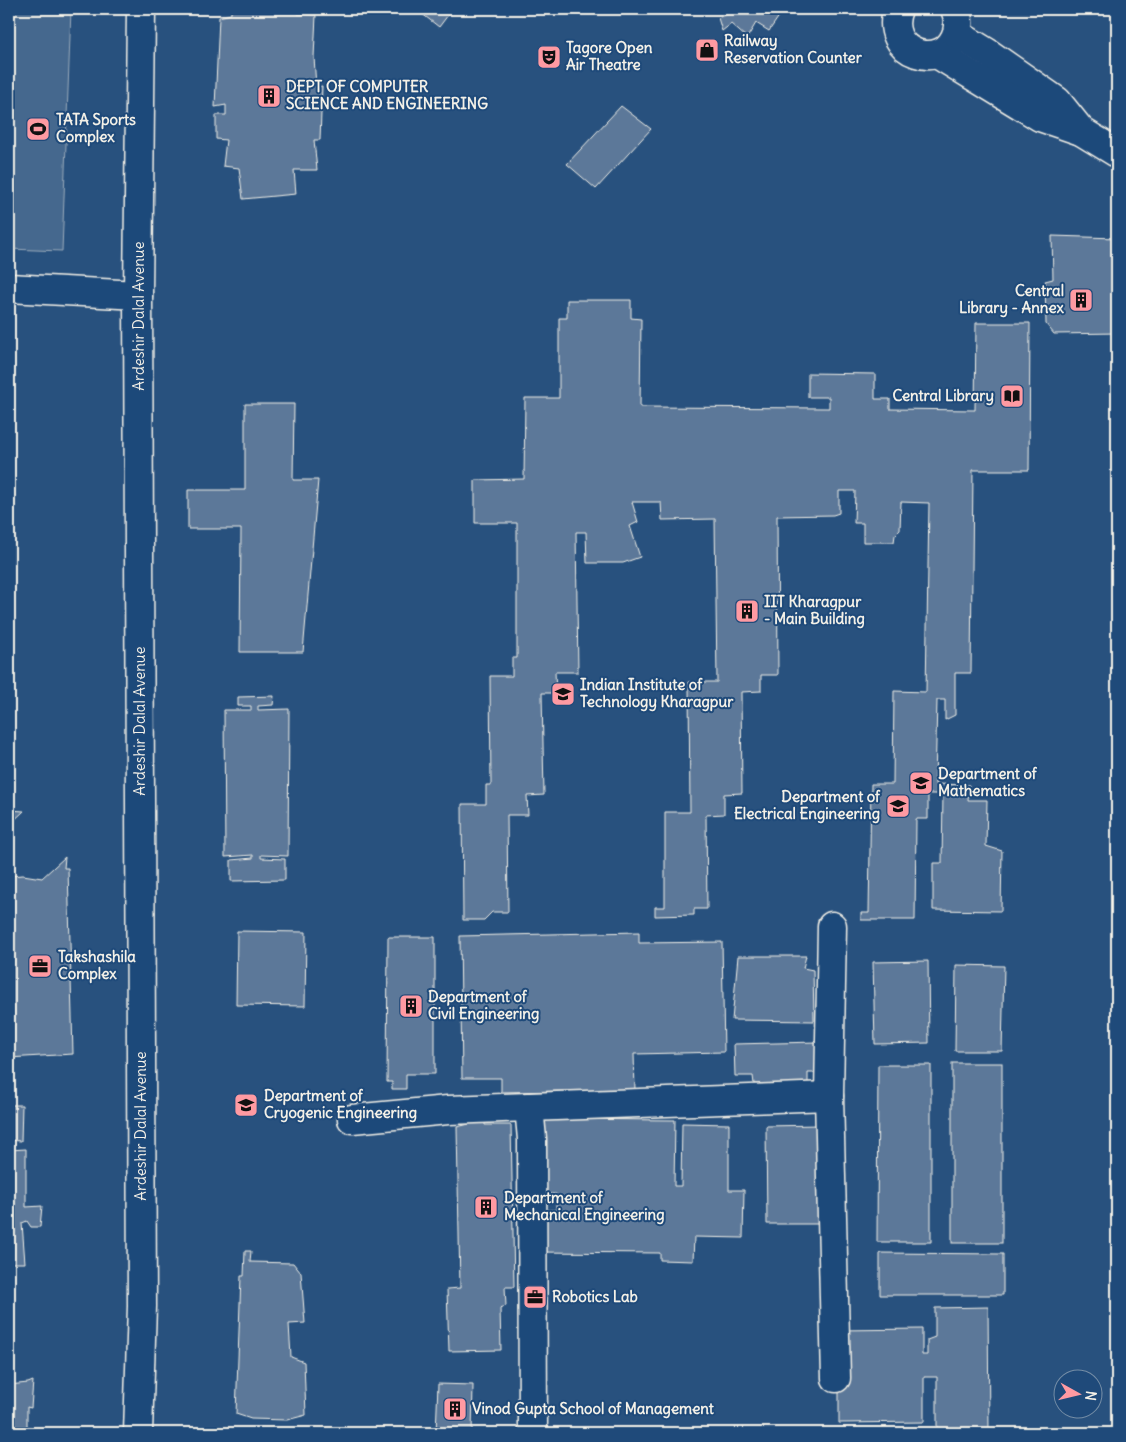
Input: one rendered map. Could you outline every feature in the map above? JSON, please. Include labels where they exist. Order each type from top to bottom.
[{"type":"street","name":"Ardeshir Dalal Avenue","points":[[138,1433],[142,1306],[138,295],[142,9]]},
{"type":"street","points":[[893,11],[898,37],[903,45],[919,55],[937,54],[952,42],[956,16]]},
{"type":"street","points":[[956,16],[988,53],[1057,101],[1081,131]]},
{"type":"street","points":[[937,54],[1040,117],[1081,131],[1117,154]]},
{"type":"street","points":[[9,288],[138,295]]},
{"type":"street","points":[[832,926],[829,1096],[836,1378]]},
{"type":"street","points":[[352,1119],[448,1110],[829,1096]]},
{"type":"street","points":[[529,1107],[532,1139],[533,1433]]},
{"type":"shaded area","name":"TATA Sports Complex","points":[[9,9],[71,9],[62,251],[9,249]]},
{"type":"building","name":"DEPT OF COMPUTER SCIENCE AND ENGINEERING","points":[[231,9],[299,9],[298,14],[316,15],[314,57],[316,87],[322,86],[320,140],[314,140],[317,170],[294,170],[296,194],[243,199],[239,168],[223,166],[226,140],[216,139],[216,115],[226,115],[226,105],[215,107],[219,17],[231,14]]},
{"type":"building","points":[[424,9],[448,9],[451,11],[439,27],[421,13]]},
{"type":"building","points":[[739,9],[784,9],[769,31],[756,23],[747,38],[731,24],[722,31],[718,18]]},
{"type":"building","points":[[621,106],[651,129],[596,189],[567,164]]},
{"type":"building","name":"Central Library - Annex","points":[[1052,236],[1117,238],[1117,333],[1054,334],[1046,324],[1045,281],[1053,279]]},
{"type":"building","name":"IIT Kharagpur - Main Building","points":[[567,300],[631,300],[631,318],[641,319],[640,407],[829,408],[829,397],[808,397],[808,373],[875,374],[875,399],[890,399],[890,409],[975,410],[976,323],[1030,323],[1029,470],[973,470],[971,673],[955,673],[955,715],[945,720],[945,700],[937,700],[935,784],[969,785],[968,800],[987,800],[986,846],[1002,851],[1001,911],[933,910],[933,863],[942,863],[943,794],[928,794],[928,819],[916,819],[915,920],[861,920],[861,913],[869,913],[871,784],[893,784],[894,691],[926,692],[929,503],[901,502],[900,530],[895,535],[894,542],[863,542],[863,523],[854,523],[855,491],[839,491],[839,513],[833,515],[777,516],[778,675],[761,675],[761,691],[741,692],[742,793],[724,794],[724,814],[706,815],[707,909],[694,909],[694,915],[655,916],[655,907],[665,907],[665,812],[690,812],[689,682],[717,682],[715,519],[662,520],[661,502],[632,502],[638,522],[630,526],[640,557],[623,563],[587,563],[586,532],[576,532],[578,672],[555,672],[556,693],[542,693],[544,795],[527,796],[528,815],[507,815],[508,912],[492,912],[484,920],[463,920],[462,804],[486,804],[486,785],[491,785],[490,676],[512,676],[512,658],[517,658],[517,523],[475,523],[475,480],[524,479],[525,398],[559,398],[559,318],[567,318]]},
{"type":"building","points":[[245,404],[294,404],[293,480],[318,480],[303,652],[240,652],[241,529],[188,529],[188,490],[245,490]]},
{"type":"building","points":[[274,696],[273,705],[258,706],[258,710],[289,709],[288,856],[261,855],[261,858],[285,859],[285,880],[231,881],[231,860],[253,858],[253,855],[225,857],[224,710],[251,710],[251,706],[238,706],[238,697]]},
{"type":"building","points":[[9,810],[24,811],[9,825]]},
{"type":"building","name":"Takshashila Complex","points":[[65,857],[64,868],[68,868],[73,1054],[9,1058],[9,876],[23,875],[42,878]]},
{"type":"building","points":[[237,931],[306,932],[305,1006],[236,1005]]},
{"type":"building","points":[[639,932],[639,943],[722,942],[724,1052],[634,1054],[635,1090],[501,1092],[501,1078],[462,1078],[460,936]]},
{"type":"building","name":"Department of Civil Engineering","points":[[388,937],[435,937],[435,1074],[406,1074],[406,1089],[392,1089],[392,1082],[387,1082]]},
{"type":"building","points":[[738,956],[806,956],[803,968],[813,970],[814,1021],[732,1020]]},
{"type":"building","points":[[928,961],[929,1043],[875,1044],[873,962]]},
{"type":"building","points":[[956,965],[1004,966],[1002,1051],[955,1051]]},
{"type":"building","points":[[818,1042],[818,1073],[808,1073],[808,1083],[754,1084],[753,1076],[735,1076],[734,1044]]},
{"type":"building","points":[[952,1063],[1002,1063],[1002,1243],[952,1243]]},
{"type":"building","points":[[878,1065],[931,1065],[931,1242],[877,1242]]},
{"type":"building","points":[[9,1105],[22,1105],[21,1141],[9,1140]]},
{"type":"building","name":"Department of Mechanical Engineering","points":[[468,1114],[484,1114],[485,1125],[511,1125],[514,1287],[505,1287],[506,1306],[500,1308],[501,1350],[449,1351],[447,1289],[460,1288],[457,1127],[469,1124]]},
{"type":"building","points":[[537,1119],[675,1120],[674,1186],[681,1186],[682,1123],[729,1124],[729,1190],[744,1190],[743,1238],[694,1237],[693,1261],[660,1260],[660,1253],[535,1252],[535,1210],[556,1210],[556,1194],[536,1194]]},
{"type":"building","points":[[820,1125],[820,1224],[767,1224],[766,1126]]},
{"type":"building","points":[[26,1149],[26,1207],[42,1206],[40,1227],[31,1227],[27,1221],[22,1223],[25,1263],[9,1263],[9,1150]]},
{"type":"building","points":[[245,1251],[251,1251],[250,1262],[293,1263],[301,1273],[305,1323],[289,1324],[291,1357],[304,1362],[306,1415],[287,1420],[251,1419],[236,1414],[241,1276],[244,1276]]},
{"type":"building","points":[[880,1253],[1003,1254],[1003,1295],[880,1295]]},
{"type":"building","points":[[988,1307],[989,1433],[937,1433],[937,1377],[924,1377],[924,1422],[839,1423],[839,1330],[922,1329],[922,1355],[927,1355],[927,1340],[935,1337],[935,1308]]},
{"type":"building","points":[[33,1381],[31,1408],[27,1407],[27,1433],[9,1433],[9,1385]]},
{"type":"building","name":"Vinod Gupta School of Management","points":[[438,1384],[473,1385],[472,1433],[436,1433]]},
{"type":"place","name":"Railway Reservation Counter","points":[[707,50]]},
{"type":"place","name":"Tagore Open Air Theatre","points":[[549,57]]},
{"type":"place","name":"DEPT OF COMPUTER SCIENCE AND ENGINEERING","points":[[269,96]]},
{"type":"place","name":"TATA Sports Complex","points":[[38,129]]},
{"type":"place","name":"Central Library - Annex","points":[[1081,300]]},
{"type":"place","name":"Central Library","points":[[1012,396]]},
{"type":"place","name":"IIT Kharagpur - Main Building","points":[[747,611]]},
{"type":"place","name":"Indian Institute of Technology Kharagpur","points":[[563,694]]},
{"type":"place","name":"Department of Mathematics","points":[[921,783]]},
{"type":"place","name":"Department of Electrical Engineering","points":[[898,806]]},
{"type":"place","name":"Takshashila Complex","points":[[40,966]]},
{"type":"place","name":"Department of Civil Engineering","points":[[411,1006]]},
{"type":"place","name":"Department of Cryogenic Engineering","points":[[246,1105]]},
{"type":"place","name":"Department of Mechanical Engineering","points":[[486,1207]]},
{"type":"place","name":"Robotics Lab","points":[[535,1297]]},
{"type":"place","name":"Vinod Gupta School of Management","points":[[455,1409]]}]
